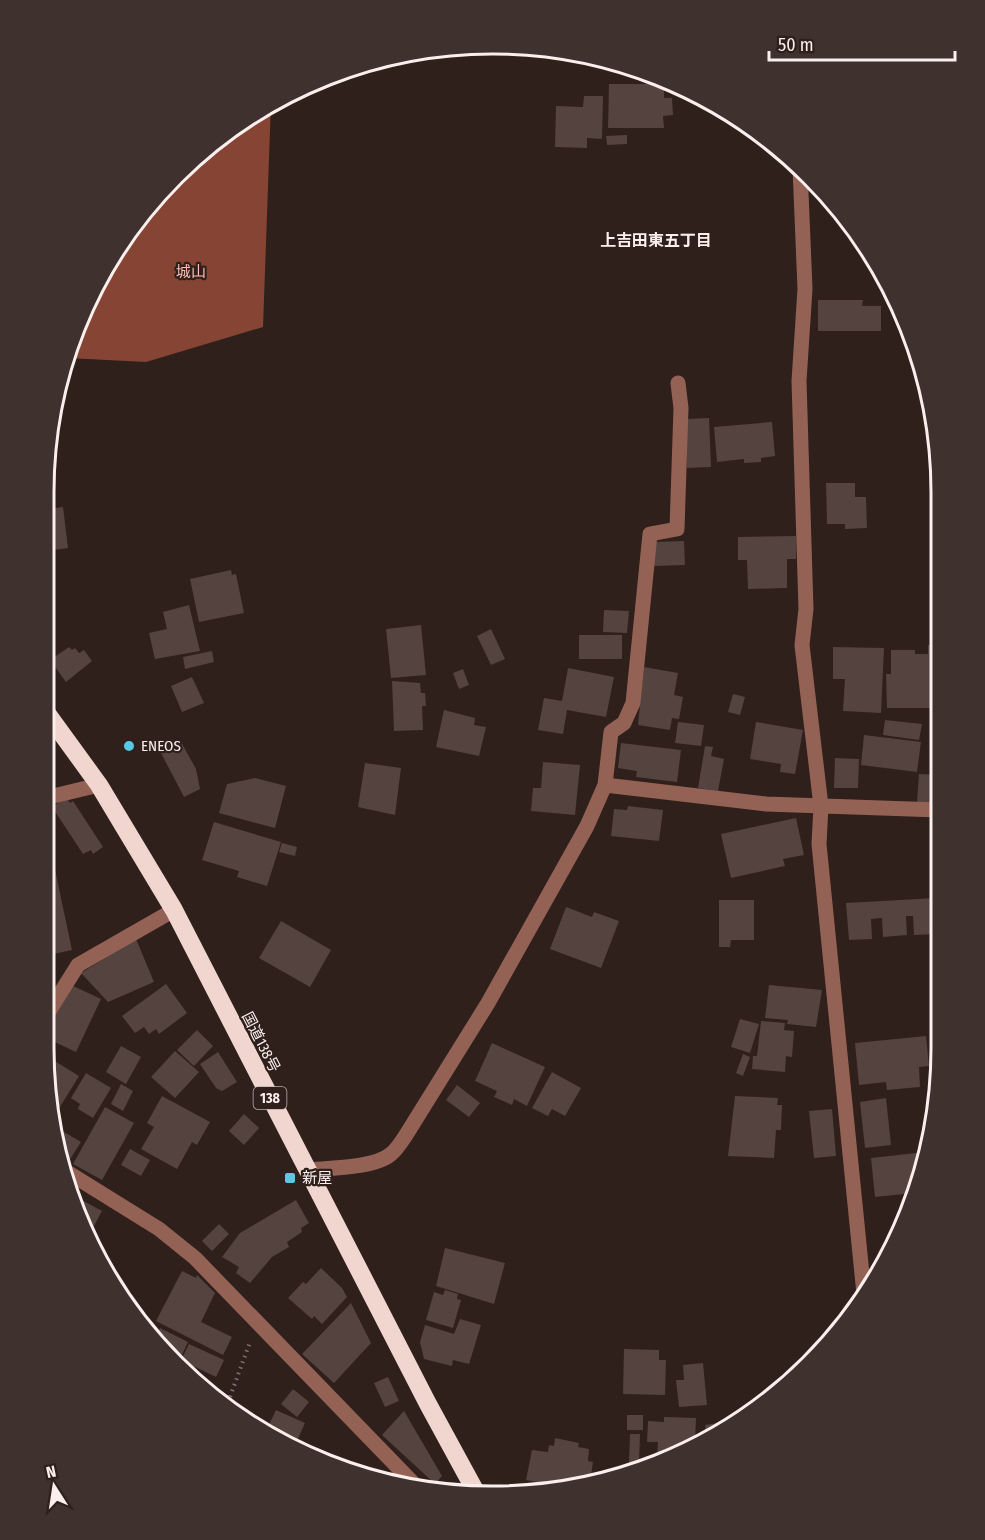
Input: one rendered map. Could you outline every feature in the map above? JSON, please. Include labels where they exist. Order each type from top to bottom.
[{"type":"highway","name":"国道138号","points":[[54,723],[99,785],[174,910],[472,1485]]},
{"type":"street","points":[[800,180],[805,289],[800,381],[806,609],[802,645],[821,806],[819,844],[863,1282]]},
{"type":"street","points":[[308,1170],[378,1161],[391,1155],[406,1135],[488,1003],[587,826],[605,785],[611,732],[624,723],[633,703],[650,534],[677,529],[681,408],[678,383]]},
{"type":"street","points":[[54,796],[99,785]]},
{"type":"street","points":[[605,785],[713,799],[931,810]]},
{"type":"street","points":[[54,1003],[78,965],[174,910]]},
{"type":"street","points":[[73,1176],[159,1229],[195,1258],[408,1478]]},
{"type":"path","points":[[230,1398],[257,1321]]},
{"type":"shaded area","name":"城山","points":[[271,115],[263,327],[146,362],[75,358],[87,325],[113,273],[163,203],[203,163]]},
{"type":"building","points":[[609,84],[652,84],[664,89],[664,98],[672,98],[673,115],[663,116],[664,128],[608,128]]},
{"type":"building","points":[[584,96],[603,96],[602,139],[587,138],[587,148],[555,147],[556,106],[583,107]]},
{"type":"building","points":[[627,135],[627,144],[607,145],[606,136]]},
{"type":"building","points":[[818,300],[863,300],[862,306],[881,306],[881,331],[818,331]]},
{"type":"building","points":[[709,418],[711,467],[687,468],[686,419]]},
{"type":"building","points":[[772,422],[775,456],[761,458],[761,462],[744,463],[744,459],[717,462],[714,427]]},
{"type":"building","points":[[826,483],[855,483],[855,497],[866,497],[867,528],[845,529],[845,524],[827,524]]},
{"type":"building","points":[[63,507],[68,548],[54,550],[54,508]]},
{"type":"building","points":[[796,536],[796,559],[787,559],[787,588],[748,589],[747,560],[738,560],[738,537]]},
{"type":"building","points":[[684,541],[685,565],[654,566],[653,542]]},
{"type":"building","points":[[231,570],[232,575],[236,574],[244,613],[199,622],[190,579]]},
{"type":"building","points":[[189,605],[200,651],[155,659],[149,633],[167,629],[163,612]]},
{"type":"building","points":[[604,610],[629,611],[627,633],[603,632]]},
{"type":"building","points":[[421,625],[426,675],[391,678],[386,629]]},
{"type":"building","points":[[491,629],[505,659],[491,665],[477,636]]},
{"type":"building","points":[[579,635],[622,635],[622,659],[579,659]]},
{"type":"building","points":[[928,645],[931,645],[931,708],[887,708],[886,674],[891,674],[891,650],[915,650],[915,654],[928,654]]},
{"type":"building","points":[[69,647],[72,650],[75,648],[79,653],[84,650],[92,661],[66,682],[54,666],[54,657]]},
{"type":"building","points":[[833,647],[884,648],[881,713],[843,711],[845,679],[833,679]]},
{"type":"building","points":[[212,651],[214,662],[185,669],[183,657]]},
{"type":"building","points":[[644,667],[678,673],[674,695],[683,697],[679,719],[672,718],[670,730],[638,725]]},
{"type":"building","points":[[568,668],[614,677],[606,717],[567,710],[563,734],[538,730],[544,698],[562,701]]},
{"type":"building","points":[[463,669],[469,685],[459,689],[453,673]]},
{"type":"building","points":[[192,677],[204,703],[182,712],[171,686]]},
{"type":"building","points":[[392,681],[420,683],[421,693],[425,693],[426,706],[422,706],[423,730],[394,731]]},
{"type":"building","points":[[733,694],[745,697],[740,715],[728,712]]},
{"type":"building","points":[[444,710],[475,718],[474,725],[486,727],[479,756],[436,747]]},
{"type":"building","points":[[885,720],[922,724],[919,740],[883,735]]},
{"type":"building","points":[[678,722],[704,725],[701,746],[675,743]]},
{"type":"building","points":[[756,722],[803,730],[795,774],[780,772],[781,764],[750,759]]},
{"type":"building","points":[[864,735],[921,742],[917,772],[861,765]]},
{"type":"building","points":[[181,742],[196,769],[200,789],[184,797],[161,753]]},
{"type":"building","points":[[621,743],[681,750],[677,782],[636,777],[637,771],[618,768]]},
{"type":"building","points":[[705,746],[713,747],[711,756],[724,759],[718,791],[698,788]]},
{"type":"building","points":[[835,758],[859,759],[858,788],[834,788]]},
{"type":"building","points":[[543,762],[580,765],[575,815],[531,811],[533,788],[541,788]]},
{"type":"building","points":[[365,763],[401,768],[395,815],[358,807]]},
{"type":"building","points":[[919,774],[931,775],[931,803],[917,802]]},
{"type":"building","points":[[255,778],[286,786],[275,828],[219,813],[227,784]]},
{"type":"building","points":[[66,797],[70,803],[73,801],[103,847],[93,854],[91,850],[83,854],[54,810],[54,806]]},
{"type":"building","points":[[628,806],[663,810],[659,841],[611,836],[614,809],[627,810]]},
{"type":"building","points":[[796,818],[804,855],[783,859],[785,866],[731,878],[721,834]]},
{"type":"building","points":[[214,822],[281,842],[267,886],[237,877],[239,871],[202,860]]},
{"type":"building","points":[[282,843],[297,847],[295,856],[279,852]]},
{"type":"building","points":[[54,865],[72,950],[54,954]]},
{"type":"building","points":[[931,898],[931,934],[914,935],[913,916],[906,916],[907,935],[883,937],[882,918],[871,919],[872,939],[849,940],[846,903]]},
{"type":"building","points":[[719,900],[754,900],[754,940],[731,940],[730,947],[719,947]]},
{"type":"building","points":[[566,907],[592,917],[594,912],[619,921],[601,968],[550,949]]},
{"type":"building","points":[[281,921],[331,950],[310,987],[259,958]]},
{"type":"building","points":[[136,939],[154,982],[108,1002],[81,973]]},
{"type":"building","points":[[69,984],[101,999],[76,1052],[54,1042],[54,1016]]},
{"type":"building","points":[[166,984],[187,1013],[159,1034],[156,1029],[149,1034],[144,1027],[135,1033],[122,1016]]},
{"type":"building","points":[[769,985],[822,990],[816,1027],[787,1024],[788,1020],[765,1018]]},
{"type":"building","points":[[740,1019],[759,1024],[750,1053],[731,1047]]},
{"type":"building","points":[[761,1021],[785,1023],[784,1030],[794,1031],[792,1057],[786,1056],[785,1072],[752,1069],[753,1056],[757,1056]]},
{"type":"building","points":[[197,1030],[213,1046],[194,1066],[177,1050]]},
{"type":"building","points":[[926,1036],[929,1066],[919,1067],[920,1087],[887,1090],[886,1082],[859,1085],[855,1043]]},
{"type":"building","points":[[492,1043],[545,1067],[527,1106],[514,1099],[512,1105],[494,1097],[497,1091],[475,1081]]},
{"type":"building","points":[[121,1046],[141,1057],[126,1084],[106,1072]]},
{"type":"building","points":[[175,1051],[199,1072],[175,1098],[151,1077]]},
{"type":"building","points":[[218,1052],[237,1082],[222,1091],[216,1088],[200,1064]]},
{"type":"building","points":[[743,1054],[750,1057],[743,1076],[736,1073]]},
{"type":"building","points":[[54,1061],[79,1076],[59,1109]]},
{"type":"building","points":[[552,1072],[581,1088],[565,1116],[552,1109],[548,1116],[532,1108]]},
{"type":"building","points":[[86,1073],[111,1088],[93,1118],[78,1109],[80,1104],[71,1098]]},
{"type":"building","points":[[121,1084],[133,1091],[123,1111],[111,1104]]},
{"type":"building","points":[[457,1085],[480,1103],[469,1117],[446,1100]]},
{"type":"building","points":[[162,1096],[210,1122],[197,1145],[192,1142],[177,1169],[141,1149],[154,1127],[147,1123]]},
{"type":"building","points":[[735,1096],[778,1098],[777,1105],[782,1105],[781,1130],[776,1130],[774,1158],[728,1156]]},
{"type":"building","points":[[886,1098],[891,1145],[865,1148],[860,1102]]},
{"type":"building","points":[[105,1107],[134,1123],[102,1180],[73,1164]]},
{"type":"building","points":[[832,1109],[836,1156],[814,1158],[809,1111]]},
{"type":"building","points":[[244,1114],[259,1128],[244,1145],[229,1131]]},
{"type":"building","points":[[64,1132],[81,1142],[69,1161],[62,1135]]},
{"type":"building","points":[[130,1149],[150,1160],[141,1176],[121,1165]]},
{"type":"building","points":[[918,1153],[906,1194],[875,1197],[871,1158]]},
{"type":"building","points":[[81,1200],[102,1211],[93,1228]]},
{"type":"building","points":[[296,1200],[309,1223],[301,1228],[302,1232],[287,1242],[289,1247],[272,1257],[250,1283],[236,1273],[239,1267],[222,1257],[240,1233]]},
{"type":"building","points":[[219,1224],[229,1234],[212,1251],[202,1241]]},
{"type":"building","points":[[445,1248],[505,1263],[494,1304],[436,1286]]},
{"type":"building","points":[[321,1268],[342,1288],[347,1297],[322,1324],[314,1316],[312,1319],[288,1298]]},
{"type":"building","points":[[182,1271],[196,1278],[197,1275],[215,1293],[201,1322],[232,1337],[223,1355],[156,1321]]},
{"type":"building","points":[[445,1290],[458,1294],[457,1299],[461,1300],[453,1328],[426,1320],[434,1292],[443,1295]]},
{"type":"building","points":[[351,1303],[371,1343],[334,1383],[302,1354]]},
{"type":"building","points":[[460,1319],[481,1325],[469,1364],[453,1360],[452,1366],[424,1359],[420,1342],[425,1325],[454,1334]]},
{"type":"building","points":[[160,1328],[188,1342],[181,1357],[163,1337],[158,1331]]},
{"type":"building","points":[[189,1344],[224,1360],[216,1377],[182,1358]]},
{"type":"building","points":[[624,1349],[659,1350],[659,1360],[666,1360],[665,1395],[623,1394]]},
{"type":"building","points":[[703,1363],[707,1405],[679,1407],[676,1380],[684,1380],[683,1365]]},
{"type":"building","points":[[388,1377],[399,1401],[385,1407],[374,1383]]},
{"type":"building","points":[[293,1389],[309,1402],[297,1417],[281,1404]]},
{"type":"building","points":[[276,1410],[305,1423],[297,1440],[269,1425]]},
{"type":"building","points":[[404,1411],[442,1476],[437,1482],[432,1482],[382,1435]]},
{"type":"building","points":[[627,1415],[643,1415],[643,1430],[627,1430]]},
{"type":"building","points":[[664,1417],[696,1418],[695,1436],[657,1454],[658,1442],[647,1442],[648,1421],[664,1422]]},
{"type":"building","points":[[719,1423],[706,1430],[705,1425]]},
{"type":"building","points":[[630,1434],[640,1434],[639,1461],[629,1463]]},
{"type":"building","points":[[555,1438],[579,1443],[578,1447],[589,1449],[588,1461],[593,1462],[591,1475],[542,1483],[526,1480],[532,1450],[548,1452],[549,1445],[554,1446]]},
{"type":"place","name":"ENEOS","points":[[129,746]]},
{"type":"place","name":"新屋","points":[[290,1178]]},
{"type":"district","name":"上吉田東五丁目","points":[[656,240]]}]
